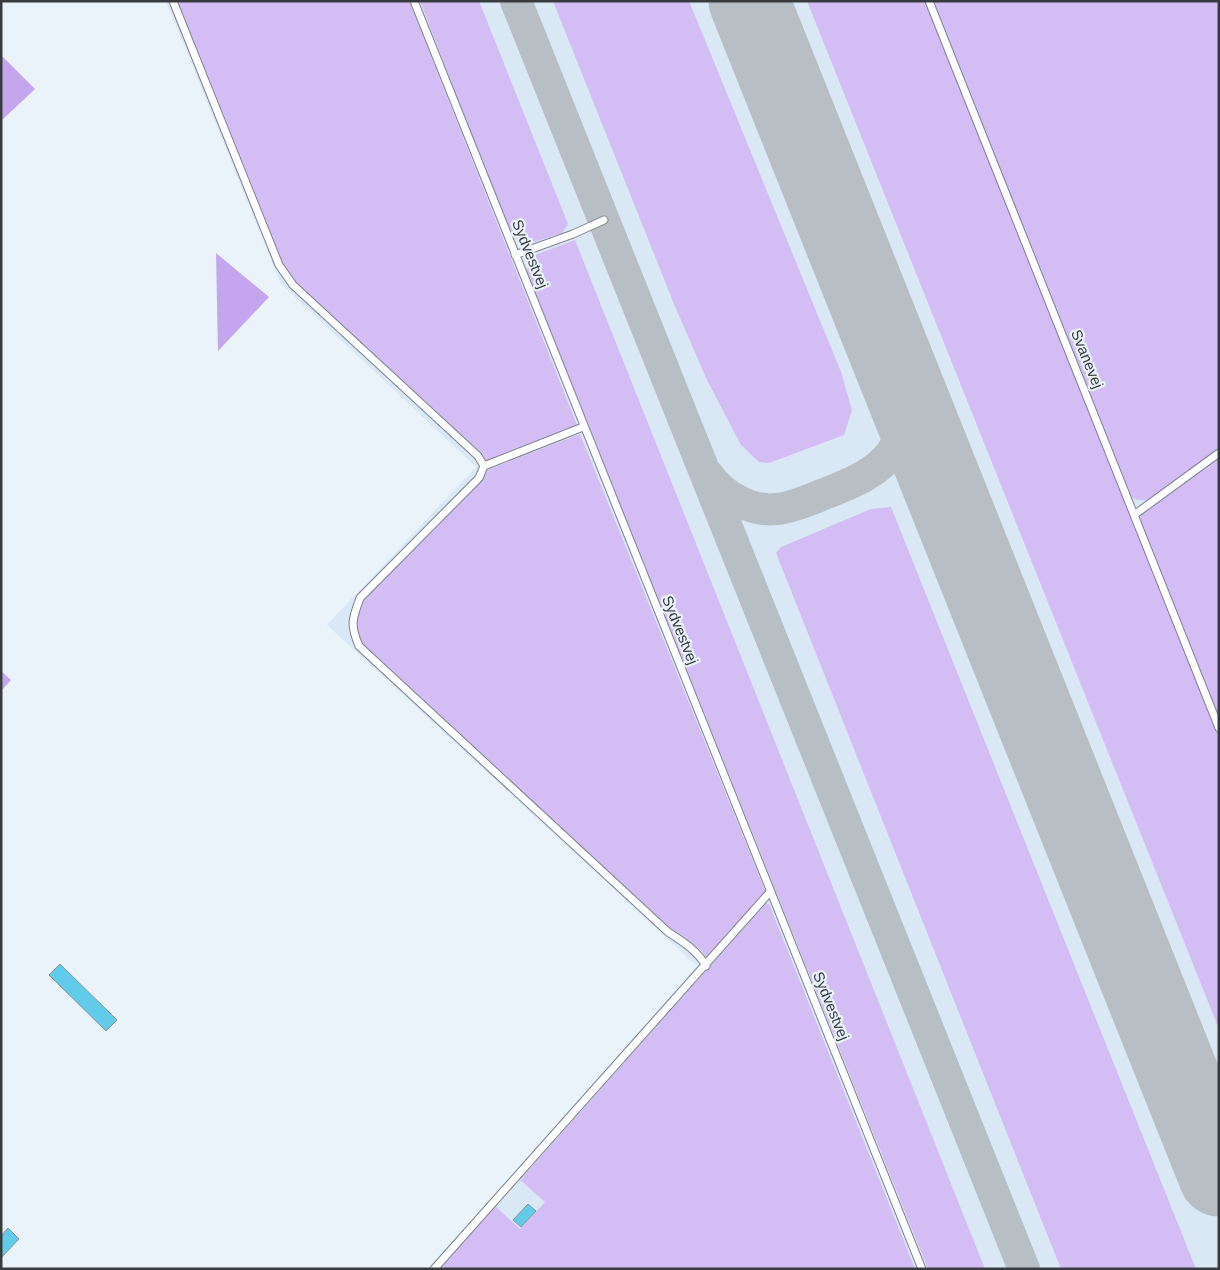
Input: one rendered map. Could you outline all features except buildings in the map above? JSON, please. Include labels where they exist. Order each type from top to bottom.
[{"type":"lane","points":[[173,1],[279,265],[293,285],[478,456],[484,466]]},
{"type":"lane","name":"Sydvestvej","points":[[414,1],[583,427],[922,1269]]},
{"type":"lane","name":"Svanevej","points":[[929,1],[1219,728]]},
{"type":"lane","points":[[515,255],[573,234],[604,220]]},
{"type":"lane","points":[[583,427],[484,466],[479,478],[360,598],[353,616],[353,631],[359,646],[668,932],[683,941],[702,958],[706,966]]},
{"type":"lane","points":[[1134,515],[1219,452]]},
{"type":"lane","points":[[434,1269],[770,892]]},
{"type":"shaded area","points":[[166,1],[1219,1],[1219,1269],[428,1269],[697,966],[327,625],[476,467],[281,284]]},
{"type":"shaded area","points":[[177,1],[409,1],[577,425],[486,461],[480,452],[299,287],[282,263]]},
{"type":"shaded area","points":[[420,1],[479,1],[568,224],[562,233],[531,243],[514,236],[496,199]]},
{"type":"shaded area","points":[[553,1],[689,1],[841,372],[852,410],[844,435],[769,463],[759,462],[741,445],[707,380],[674,304]]},
{"type":"shaded area","points":[[807,1],[926,1],[1219,735],[1219,1029]]},
{"type":"shaded area","points":[[933,1],[1219,1],[1219,449],[1150,499],[1140,500],[1130,496]]},
{"type":"shaded area","points":[[1,55],[35,89],[1,121]]},
{"type":"shaded area","points":[[575,240],[985,1269],[928,1269],[526,271],[535,255]]},
{"type":"shaded area","points":[[216,253],[269,297],[218,351]]},
{"type":"shaded area","points":[[580,434],[766,893],[708,959],[701,950],[667,926],[362,644],[357,633],[356,622],[363,601],[482,479],[487,470]]},
{"type":"shaded area","points":[[1219,457],[1219,718],[1140,520],[1141,513]]},
{"type":"shaded area","points":[[891,507],[1196,1269],[1061,1269],[776,553],[781,547],[871,509]]},
{"type":"shaded area","points":[[1,671],[11,680],[1,691]]},
{"type":"shaded area","points":[[766,903],[769,904],[915,1269],[439,1269],[495,1206],[520,1229],[545,1202],[520,1180]]},
{"type":"taxiway","points":[[516,1],[1024,1269]]},
{"type":"taxiway","points":[[708,475],[721,490],[738,501],[757,508],[784,508],[812,499],[857,480],[873,471],[886,459],[899,439],[907,397]]},
{"type":"runway","points":[[749,1],[1219,1176]]}]
